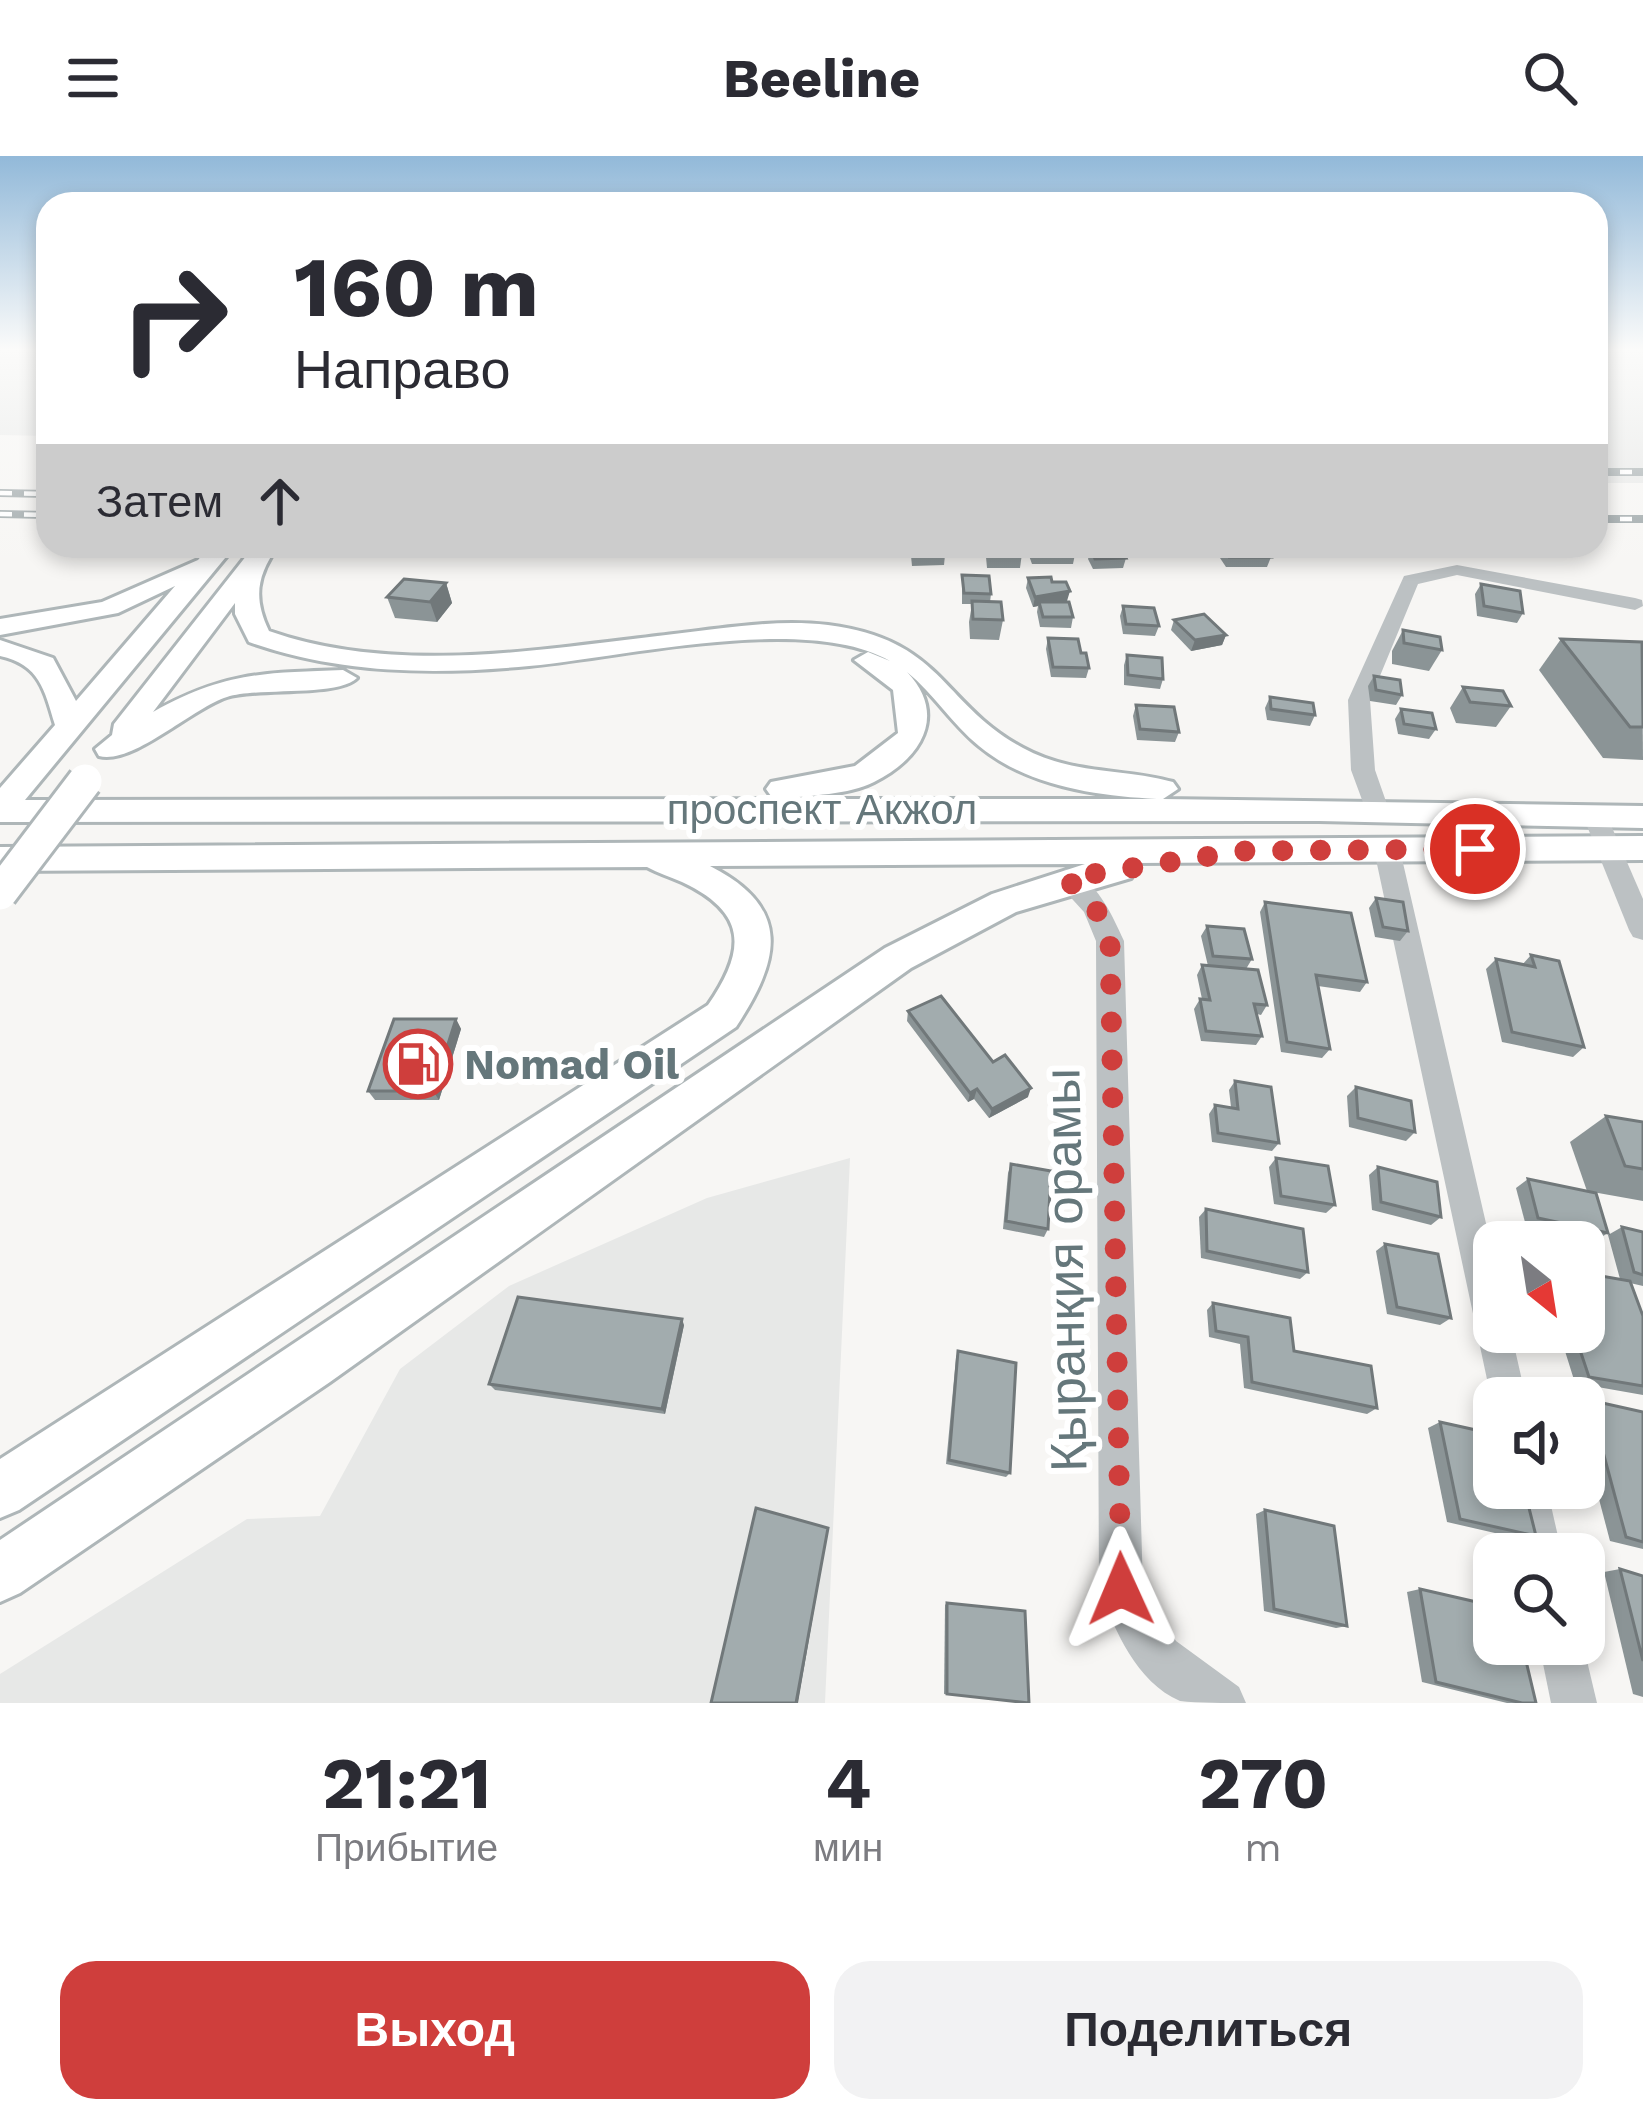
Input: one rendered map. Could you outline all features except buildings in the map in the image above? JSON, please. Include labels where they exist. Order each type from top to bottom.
[{"type":"main road","points":[[0,627],[109,608],[207,558]]},
{"type":"main road","points":[[0,810],[213,558]]},
{"type":"main road","points":[[0,893],[256,558]]},
{"type":"main road","points":[[257,558],[248,614],[258,636],[291,652],[332,661],[514,659],[763,633],[836,634],[905,656],[932,675],[990,740],[1030,763],[1076,778],[1140,788],[1250,794],[1319,810]]},
{"type":"main road","points":[[110,748],[181,705],[246,682],[518,671],[768,644],[854,654],[906,684],[916,708],[912,736],[864,775],[781,789],[715,808]]},
{"type":"main road","points":[[0,648],[44,662],[59,684],[70,726]]},
{"type":"main road","name":"проспект Акжол","points":[[0,810],[1377,810],[1643,817]]},
{"type":"main road","name":"проспект Акжол","points":[[0,859],[1643,848]]},
{"type":"main road","points":[[0,1573],[312,1364],[898,958],[960,921],[1066,878],[1243,851]]},
{"type":"main road","points":[[0,1491],[722,1016],[748,983],[755,950],[752,916],[727,888],[696,872],[635,853]]},
{"type":"street","points":[[1377,810],[1363,770],[1358,700],[1410,580],[1456,570],[1635,604]]},
{"type":"street","points":[[1595,816],[1643,930]]},
{"type":"street","points":[[1387,850],[1502,1377]]},
{"type":"street","name":"Қыранқия орамы","points":[[1066,878],[1095,907],[1110,941],[1121,1589],[1137,1633],[1168,1666],[1223,1703]]},
{"type":"street","points":[[1566,1665],[1574,1703]]},
{"type":"shaded area","points":[[0,423],[36,423],[36,436],[0,435]]},
{"type":"shaded area","points":[[1608,423],[1643,423],[1643,483],[1608,483]]},
{"type":"shaded area","points":[[850,1158],[825,1703],[0,1703],[0,1674],[247,1519],[320,1516],[400,1369],[509,1286],[707,1198]]},
{"type":"railway","points":[[1608,472],[1643,472]]},
{"type":"railway","points":[[0,493],[36,494]]},
{"type":"railway","points":[[0,514],[36,515]]},
{"type":"railway","points":[[1608,519],[1643,519]]},
{"type":"place","name":"Nomad Oil","points":[[418,1064]]},
{"type":"route","points":[[1121,1589],[1110,941],[1095,907],[1066,878],[1243,851],[1475,849]]}]
